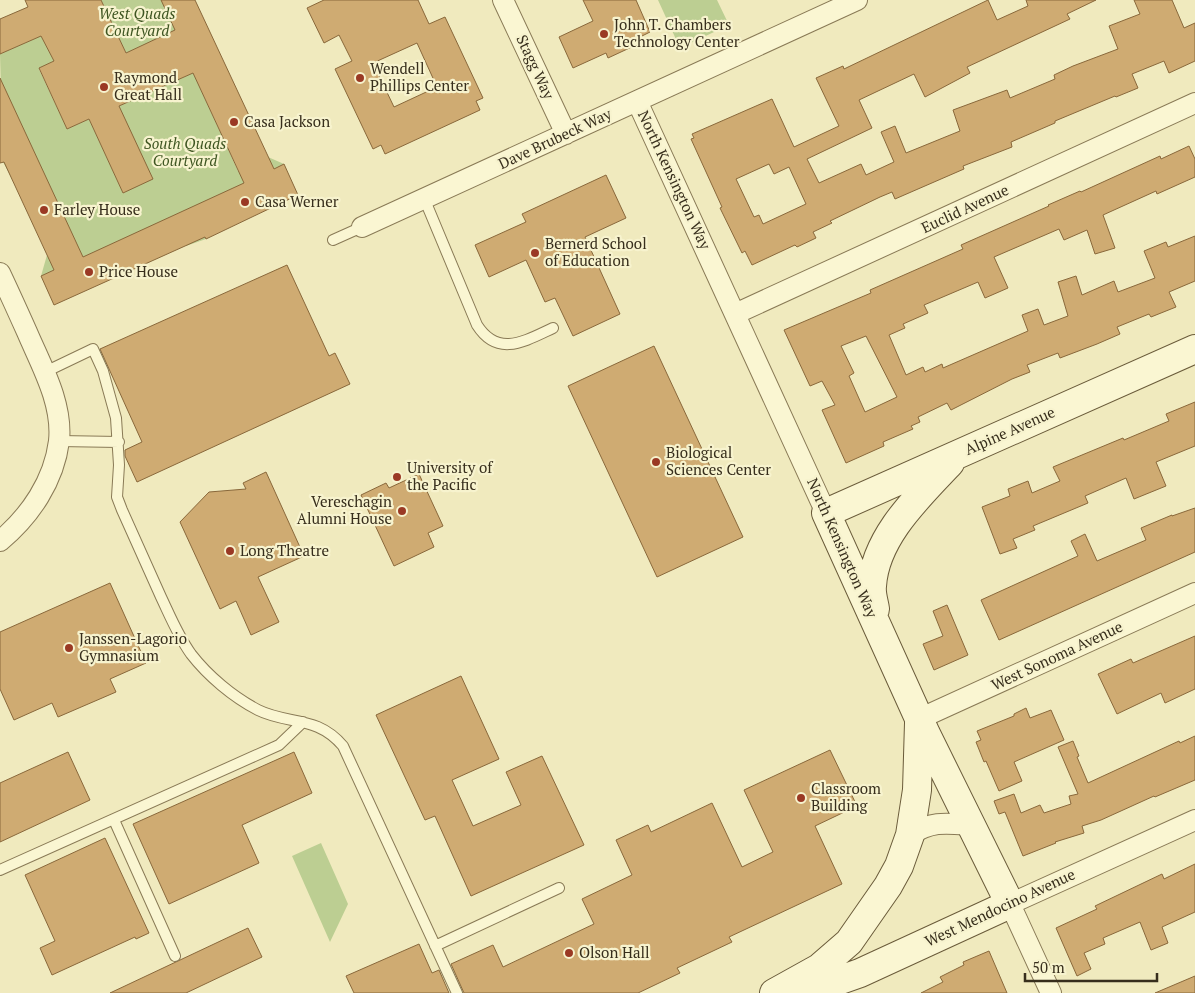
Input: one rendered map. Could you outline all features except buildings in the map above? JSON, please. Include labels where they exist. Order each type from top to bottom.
[{"type":"street","name":"Stagg Way","points":[[503,0],[566,134]]},
{"type":"street","name":"Dave Brubeck Way","points":[[362,227],[857,0]]},
{"type":"street","name":"North Kensington Way","points":[[637,101],[919,719],[1010,904],[1051,993]]},
{"type":"street","name":"Euclid Avenue","points":[[735,314],[1195,103]]},
{"type":"street","points":[[0,273],[45,372],[58,419],[59,441],[48,479],[36,501],[26,517],[0,541]]},
{"type":"street","name":"Alpine Avenue","points":[[826,513],[1195,349]]},
{"type":"street","points":[[879,631],[871,588],[879,555],[893,531],[914,502],[957,455]]},
{"type":"street","name":"West Sonoma Avenue","points":[[919,719],[1195,593]]},
{"type":"street","points":[[774,993],[818,968],[849,942],[888,886],[899,866],[910,835],[917,790],[919,719]]},
{"type":"street","name":"West Mendocino Avenue","points":[[804,993],[860,973],[1195,820]]},
{"type":"street","points":[[910,835],[920,829],[940,823],[970,825]]},
{"type":"lane","points":[[424,198],[477,325],[484,336],[495,342],[507,345],[520,344],[553,328]]},
{"type":"lane","points":[[333,240],[362,227]]},
{"type":"lane","points":[[45,372],[93,348],[110,396],[119,442],[117,497],[178,632],[191,654],[213,678],[242,700],[259,710],[320,728],[334,735],[343,746],[457,993]]},
{"type":"lane","points":[[59,441],[119,442]]},
{"type":"lane","points":[[0,870],[279,745],[303,722]]},
{"type":"lane","points":[[114,820],[175,956]]},
{"type":"lane","points":[[435,946],[559,888]]},
{"type":"green space","name":"West Quads Courtyard","points":[[101,0],[161,0],[203,18],[126,53]]},
{"type":"green space","points":[[658,0],[717,0],[729,25],[680,48]]},
{"type":"green space","name":"South Quads Courtyard","points":[[41,35],[54,61],[39,69],[67,129],[89,119],[123,193],[119,106],[222,60],[200,88],[238,171],[268,157],[284,164],[206,239],[186,246],[173,217],[157,258],[138,268],[125,239],[41,276],[47,255],[75,241],[40,166],[12,179],[3,162],[0,54]]},
{"type":"green space","points":[[321,843],[348,904],[330,942],[292,856]]},
{"type":"place","name":"John T. Chambers Technology Center","points":[[604,34]]},
{"type":"place","name":"Wendell Phillips Center","points":[[360,78]]},
{"type":"place","name":"Raymond Great Hall","points":[[104,87]]},
{"type":"place","name":"Casa Jackson","points":[[234,122]]},
{"type":"place","name":"Casa Werner","points":[[245,202]]},
{"type":"place","name":"Farley House","points":[[44,210]]},
{"type":"place","name":"Bernerd School of Education","points":[[535,253]]},
{"type":"place","name":"Price House","points":[[89,272]]},
{"type":"place","name":"Biological Sciences Center","points":[[656,462]]},
{"type":"place","name":"University of the Pacific","points":[[397,477]]},
{"type":"place","name":"Vereschagin Alumni House","points":[[402,511]]},
{"type":"place","name":"Long Theatre","points":[[230,551]]},
{"type":"place","name":"Janssen-Lagorio Gymnasium","points":[[69,648]]},
{"type":"place","name":"Classroom Building","points":[[801,798]]},
{"type":"place","name":"Olson Hall","points":[[569,953]]}]
